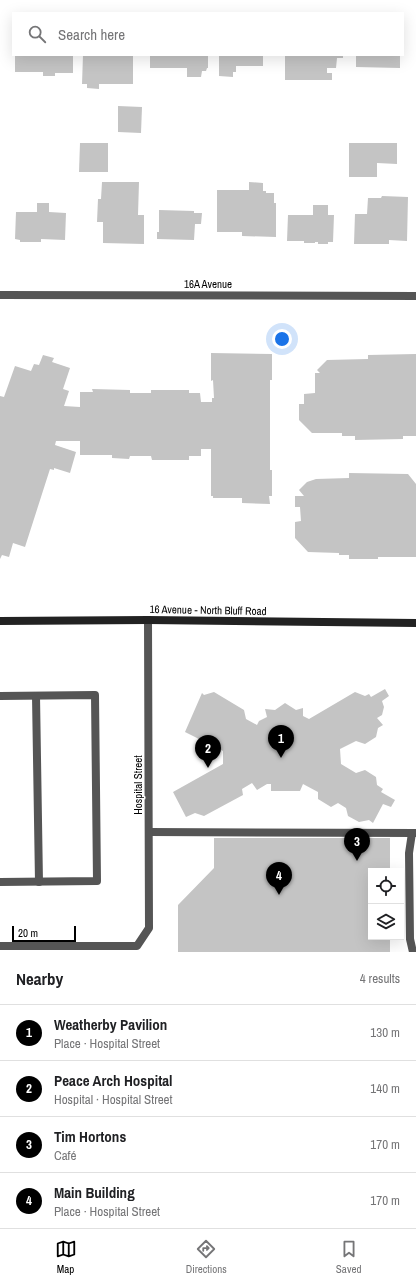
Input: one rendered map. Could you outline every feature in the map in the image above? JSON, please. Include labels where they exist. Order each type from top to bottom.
[{"type":"main road","name":"16 Avenue - North Bluff Road","points":[[0,621],[148,620],[416,624]]},
{"type":"street","name":"16A Avenue","points":[[0,295],[416,296]]},
{"type":"street","name":"Hospital Street","points":[[10,949],[137,946],[149,928],[148,620]]},
{"type":"street","points":[[0,696],[95,695],[97,881],[0,882]]},
{"type":"street","points":[[36,696],[39,882]]},
{"type":"street","points":[[149,832],[414,833],[409,853],[410,939],[413,952]]},
{"type":"street","points":[[0,946],[10,949]]},
{"type":"building","points":[[15,56],[73,56],[73,73],[55,73],[55,76],[43,76],[43,72],[15,72]]},
{"type":"building","points":[[83,56],[133,56],[133,84],[99,84],[99,89],[87,88],[87,84],[82,84]]},
{"type":"building","points":[[150,56],[208,56],[208,68],[206,71],[202,71],[201,77],[187,77],[187,68],[150,68]]},
{"type":"building","points":[[219,56],[263,56],[263,66],[236,66],[236,72],[233,72],[233,77],[219,76]]},
{"type":"building","points":[[285,56],[343,56],[343,58],[337,58],[336,68],[327,68],[327,73],[332,73],[332,80],[285,80]]},
{"type":"building","points":[[356,56],[400,56],[400,68],[356,67]]},
{"type":"building","points":[[118,106],[142,107],[141,133],[118,132]]},
{"type":"building","points":[[80,143],[108,143],[108,172],[79,172]]},
{"type":"building","points":[[349,143],[397,143],[397,164],[377,163],[377,177],[349,177]]},
{"type":"building","points":[[102,182],[139,182],[138,215],[144,215],[144,244],[103,243],[103,222],[97,222],[98,199],[101,199]]},
{"type":"building","points":[[249,182],[263,183],[263,191],[266,191],[266,193],[274,193],[274,203],[276,203],[276,237],[242,236],[242,232],[217,232],[217,190],[249,190]]},
{"type":"building","points":[[382,196],[408,197],[407,241],[389,240],[389,244],[354,244],[355,214],[367,214],[368,198],[381,198]]},
{"type":"building","points":[[37,203],[49,203],[49,212],[66,213],[65,240],[41,239],[41,242],[20,242],[20,240],[15,239],[16,212],[37,212]]},
{"type":"building","points":[[313,205],[328,205],[328,215],[334,215],[333,242],[328,242],[328,244],[318,244],[318,242],[304,243],[304,241],[287,241],[288,215],[313,215]]},
{"type":"building","points":[[159,210],[194,211],[194,213],[202,213],[201,224],[195,224],[194,240],[157,239],[157,232],[159,232]]},
{"type":"building","points":[[211,353],[272,354],[272,380],[270,380],[270,470],[272,470],[272,496],[269,496],[270,504],[242,503],[242,498],[213,498],[213,496],[211,496],[211,449],[201,449],[201,456],[189,456],[189,460],[152,460],[151,456],[130,456],[129,459],[112,458],[112,455],[80,455],[80,441],[56,441],[55,445],[76,452],[70,473],[54,468],[54,470],[50,469],[25,547],[13,543],[9,557],[2,555],[0,559],[0,396],[4,397],[15,366],[31,371],[34,364],[39,365],[43,355],[54,358],[52,362],[70,368],[63,389],[69,391],[64,406],[80,407],[80,392],[93,392],[92,389],[130,390],[130,393],[151,393],[151,390],[189,390],[189,393],[200,393],[201,402],[212,402],[212,398],[214,398],[213,380],[211,381]]},
{"type":"building","points":[[416,354],[416,436],[403,436],[403,439],[355,440],[355,436],[342,436],[342,433],[312,433],[299,420],[299,404],[304,404],[304,394],[315,393],[315,373],[320,373],[317,370],[327,360],[368,359],[368,355]]},
{"type":"building","points":[[349,473],[408,474],[416,484],[416,557],[349,559],[349,555],[339,555],[339,553],[308,552],[295,538],[295,522],[301,521],[300,507],[295,507],[295,496],[304,496],[299,490],[307,482],[316,479],[349,478]]},
{"type":"building","points":[[385,689],[389,696],[382,701],[384,707],[382,715],[377,718],[383,725],[378,728],[376,737],[365,744],[356,741],[340,749],[341,764],[356,773],[365,770],[376,777],[377,785],[383,789],[381,792],[395,800],[391,807],[383,804],[373,823],[369,820],[359,822],[348,816],[346,808],[338,803],[331,807],[318,799],[318,792],[303,784],[300,791],[271,791],[271,784],[267,784],[257,790],[252,783],[242,789],[243,795],[204,816],[195,813],[186,817],[173,792],[223,764],[223,751],[185,732],[202,693],[204,695],[214,692],[244,710],[246,719],[257,725],[259,721],[267,717],[265,709],[275,710],[285,703],[296,710],[303,708],[303,716],[309,719],[355,692],[365,696],[369,694],[371,697]]},
{"type":"building","points":[[214,838],[390,838],[390,868],[368,868],[368,940],[390,940],[390,952],[178,952],[178,905],[214,868]]},
{"type":"place","name":"Weatherby Pavilion","points":[[281,758]]},
{"type":"place","name":"Peace Arch Hospital","points":[[208,768]]},
{"type":"place","name":"Tim Hortons","points":[[357,861]]},
{"type":"place","name":"Main Building","points":[[279,895]]}]
